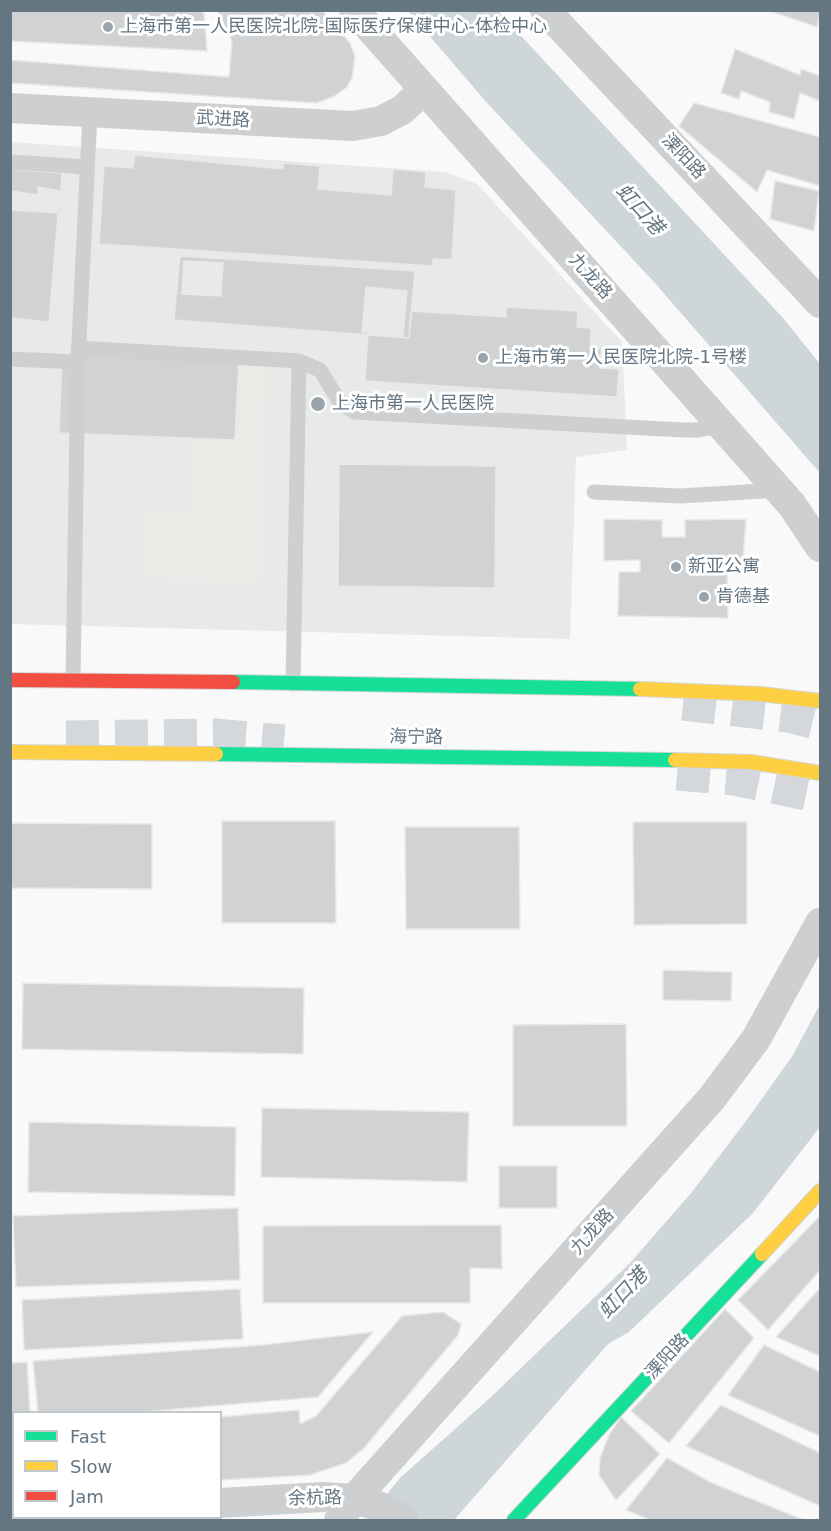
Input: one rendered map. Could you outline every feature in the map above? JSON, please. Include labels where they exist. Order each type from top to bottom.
[{"type":"main road","points":[[10,680],[571,686],[761,694],[820,701]]},
{"type":"main road","name":"海宁路","points":[[10,752],[595,757],[751,762],[820,773]]},
{"type":"main road","name":"溧阳路","points":[[514,1521],[820,1191]]},
{"type":"street","name":"九龙路","points":[[354,10],[779,490],[820,547]]},
{"type":"street","name":"溧阳路","points":[[545,10],[820,303]]},
{"type":"street","name":"武进路","points":[[10,108],[352,126],[381,121],[402,110],[424,90]]},
{"type":"street","name":"九龙路","points":[[357,1508],[712,1098],[756,1039],[820,923]]},
{"type":"street","name":"余杭路","points":[[222,1503],[322,1497],[404,1521]]},
{"type":"lane","points":[[73,681],[78,355],[90,113]]},
{"type":"lane","points":[[10,162],[87,167]]},
{"type":"lane","points":[[10,359],[78,355],[299,361],[320,370],[339,401],[354,412],[682,430],[699,430],[721,425]]},
{"type":"lane","points":[[293,684],[299,361]]},
{"type":"lane","points":[[594,492],[680,496],[779,490]]},
{"type":"shaded area","name":"上海市第一人民医院","points":[[10,142],[446,172],[477,184],[622,342],[627,450],[576,457],[570,639],[11,624]]},
{"type":"shaded area","points":[[163,359],[268,363],[260,583],[144,579],[147,510],[192,511],[194,443],[160,441]]},
{"type":"water","name":"虹口港","points":[[408,11],[498,11],[783,318],[820,364],[820,473],[654,282],[488,104]]},
{"type":"water","name":"虹口港","points":[[820,1004],[820,1127],[753,1213],[629,1332],[608,1344],[454,1520],[366,1520],[400,1478],[491,1397],[630,1263],[692,1192],[746,1121],[793,1055]]},
{"type":"building","name":"上海市第一人民医院北院-国际医疗保健中心-体检中心","points":[[10,10],[201,10],[204,14],[207,51],[10,41]]},
{"type":"building","points":[[217,10],[322,10],[350,43],[355,56],[352,78],[347,87],[335,96],[317,103],[10,83],[10,60],[229,77],[232,41]]},
{"type":"building","points":[[767,10],[820,10],[820,14],[817,27]]},
{"type":"building","points":[[735,49],[800,75],[801,69],[820,76],[820,101],[800,93],[794,119],[769,112],[770,102],[741,91],[739,99],[721,93]]},
{"type":"building","points":[[694,103],[820,137],[820,186],[767,170],[757,192],[679,126]]},
{"type":"building","points":[[135,155],[283,169],[283,163],[320,166],[318,189],[391,195],[393,169],[426,172],[425,187],[456,190],[452,260],[433,259],[433,266],[99,244],[104,166],[133,168]]},
{"type":"building","points":[[10,169],[62,173],[60,213],[10,210]]},
{"type":"building","points":[[775,181],[819,191],[814,231],[770,219]]},
{"type":"building","points":[[38,187],[60,191],[49,322],[10,318],[10,191],[38,195]]},
{"type":"building","points":[[180,256],[415,271],[409,338],[174,320]]},
{"type":"building","points":[[184,261],[223,263],[221,296],[182,294]]},
{"type":"building","points":[[366,287],[407,291],[403,336],[362,332]]},
{"type":"building","name":"上海市第一人民医院北院-1号楼","points":[[506,307],[578,311],[577,327],[591,328],[590,349],[601,349],[600,368],[619,369],[617,397],[365,381],[368,334],[409,338],[411,311],[506,317]]},
{"type":"building","points":[[62,354],[239,361],[235,440],[59,433]]},
{"type":"building","points":[[339,464],[496,466],[495,588],[338,586]]},
{"type":"building","name":"新亚公寓","points":[[604,519],[662,520],[662,537],[685,537],[685,520],[746,519],[743,561],[712,561],[713,573],[727,573],[728,618],[618,616],[619,572],[640,572],[640,560],[604,561]]},
{"type":"building","points":[[222,821],[335,821],[336,923],[222,923]]},
{"type":"building","points":[[633,822],[747,822],[747,924],[634,925]]},
{"type":"building","points":[[10,823],[152,824],[152,889],[10,888]]},
{"type":"building","points":[[405,827],[519,827],[520,929],[406,929]]},
{"type":"building","points":[[663,970],[732,972],[731,1001],[663,1000]]},
{"type":"building","points":[[23,983],[304,988],[303,1054],[22,1049]]},
{"type":"building","points":[[626,1024],[627,1126],[513,1126],[513,1025]]},
{"type":"building","points":[[262,1108],[469,1112],[467,1182],[261,1177]]},
{"type":"building","points":[[29,1122],[236,1127],[235,1196],[28,1192]]},
{"type":"building","points":[[499,1166],[557,1166],[557,1208],[499,1208]]},
{"type":"building","points":[[238,1208],[240,1280],[16,1287],[13,1216]]},
{"type":"building","points":[[820,1216],[820,1270],[768,1330],[738,1300]]},
{"type":"building","points":[[501,1225],[502,1269],[470,1268],[470,1303],[263,1303],[263,1226]]},
{"type":"building","points":[[820,1288],[820,1356],[776,1337]]},
{"type":"building","points":[[240,1289],[243,1339],[24,1350],[22,1300]]},
{"type":"building","points":[[725,1309],[754,1338],[669,1443],[631,1411]]},
{"type":"building","points":[[443,1312],[461,1324],[458,1335],[364,1448],[346,1463],[310,1475],[222,1480],[222,1417],[299,1410],[300,1424],[316,1416],[402,1316]]},
{"type":"building","points":[[373,1332],[318,1397],[153,1411],[38,1411],[33,1361],[263,1345]]},
{"type":"building","points":[[764,1345],[820,1372],[820,1436],[728,1395]]},
{"type":"building","points":[[10,1348],[11,1363],[27,1362],[30,1411],[12,1411],[12,1425],[10,1425]]},
{"type":"building","points":[[721,1405],[820,1453],[820,1506],[686,1446]]},
{"type":"building","points":[[621,1417],[660,1454],[616,1500],[599,1475],[600,1458],[609,1435]]},
{"type":"building","points":[[10,1434],[12,1434],[12,1494],[10,1494]]},
{"type":"building","points":[[667,1458],[712,1483],[804,1520],[650,1520],[626,1510]]},
{"type":"tunnel","points":[[683,704],[788,716],[820,724]]},
{"type":"tunnel","points":[[66,737],[215,735],[284,741]]},
{"type":"tunnel","points":[[677,774],[734,779],[820,797]]},
{"type":"traffic: fast","points":[[233,682],[640,689]]},
{"type":"traffic: fast","points":[[216,754],[675,760]]},
{"type":"traffic: fast","points":[[514,1520],[762,1254]]},
{"type":"traffic: slow","points":[[640,689],[761,694],[820,701]]},
{"type":"traffic: slow","points":[[10,752],[216,754]]},
{"type":"traffic: slow","points":[[675,760],[751,762],[820,773]]},
{"type":"traffic: slow","points":[[762,1254],[820,1191]]},
{"type":"traffic: jam","points":[[10,680],[233,682]]},
{"type":"place","name":"上海市第一人民医院北院-国际医疗保健中心-体检中心","points":[[108,27]]},
{"type":"place","name":"上海市第一人民医院北院-1号楼","points":[[483,358]]},
{"type":"place","name":"上海市第一人民医院","points":[[318,404]]},
{"type":"place","name":"新亚公寓","points":[[676,567]]},
{"type":"place","name":"肯德基","points":[[704,597]]}]
